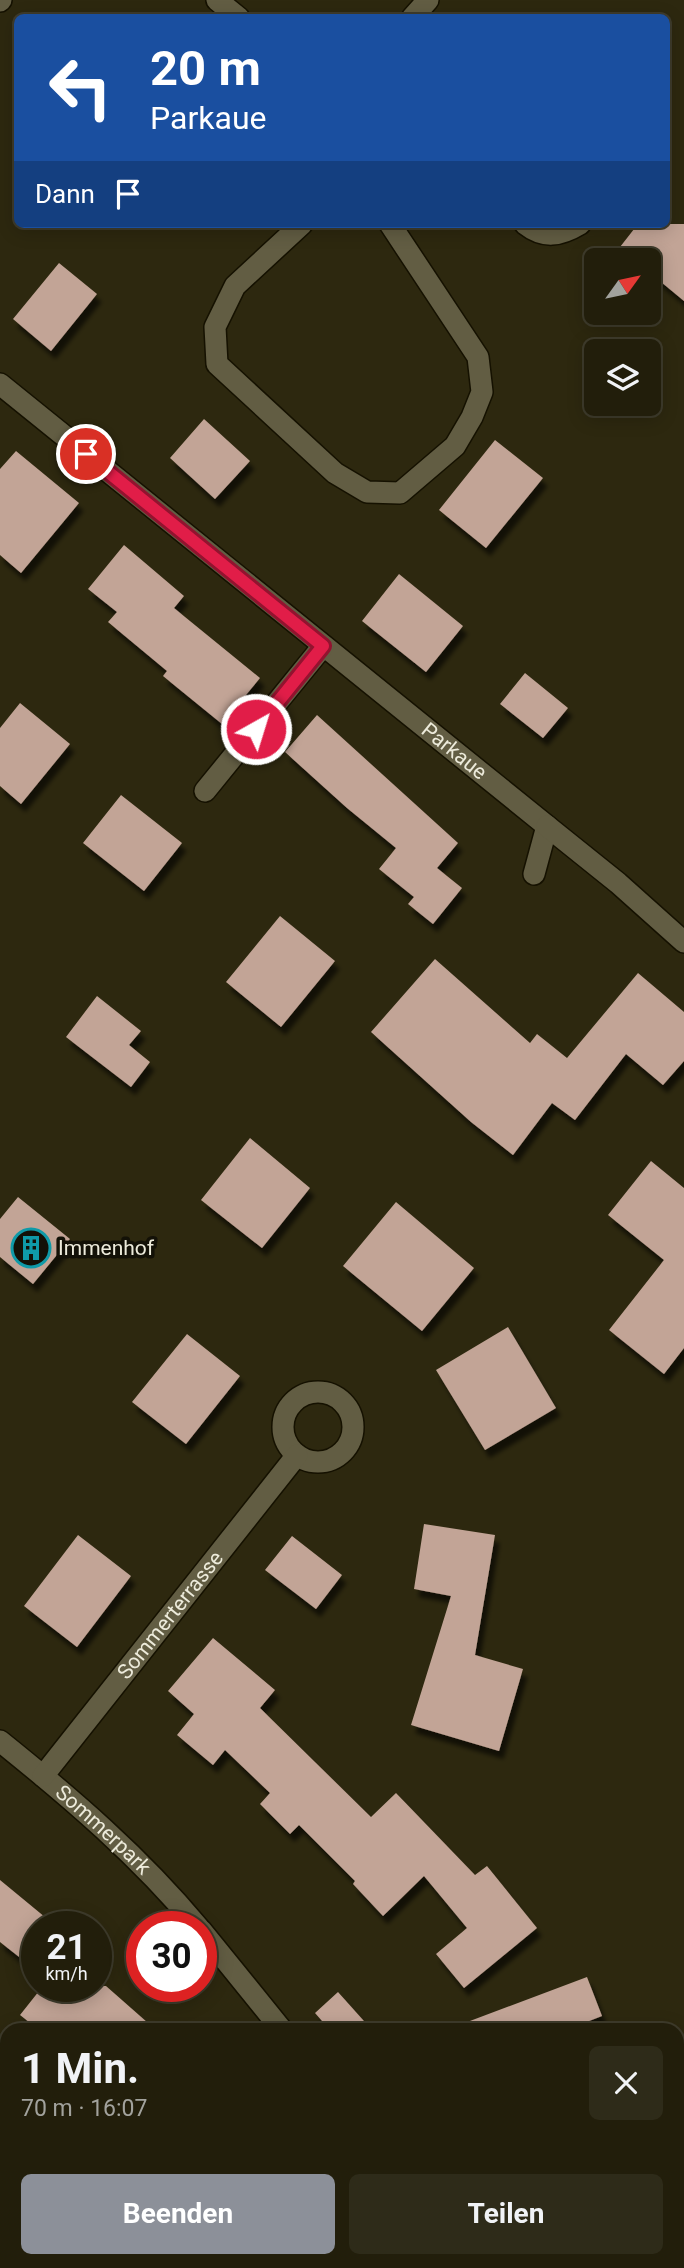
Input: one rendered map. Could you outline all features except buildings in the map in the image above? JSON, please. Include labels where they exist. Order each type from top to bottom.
[{"type":"street","points":[[217,0],[234,14]]},
{"type":"street","points":[[416,14],[428,0]]},
{"type":"street","points":[[298,228],[235,286],[215,327],[218,364],[335,472],[367,492],[400,493],[455,446],[472,417],[482,392],[478,357],[393,228]]},
{"type":"street","points":[[530,228],[537,233],[558,235],[572,228]]},
{"type":"street","name":"Parkaue","points":[[0,384],[618,883],[684,942]]},
{"type":"street","points":[[205,792],[323,646]]},
{"type":"street","points":[[534,874],[547,826]]},
{"type":"street","name":"Sommerterrasse","points":[[43,1776],[297,1455]]},
{"type":"street","name":"Sommerpark","points":[[0,1741],[89,1815],[184,1911]]},
{"type":"street","name":"Sommerpark","points":[[217,1949],[276,2023]]},
{"type":"place","name":"Immenhof","points":[[31,1248]]},
{"type":"route","points":[[86,454],[323,646],[256,729]]}]
